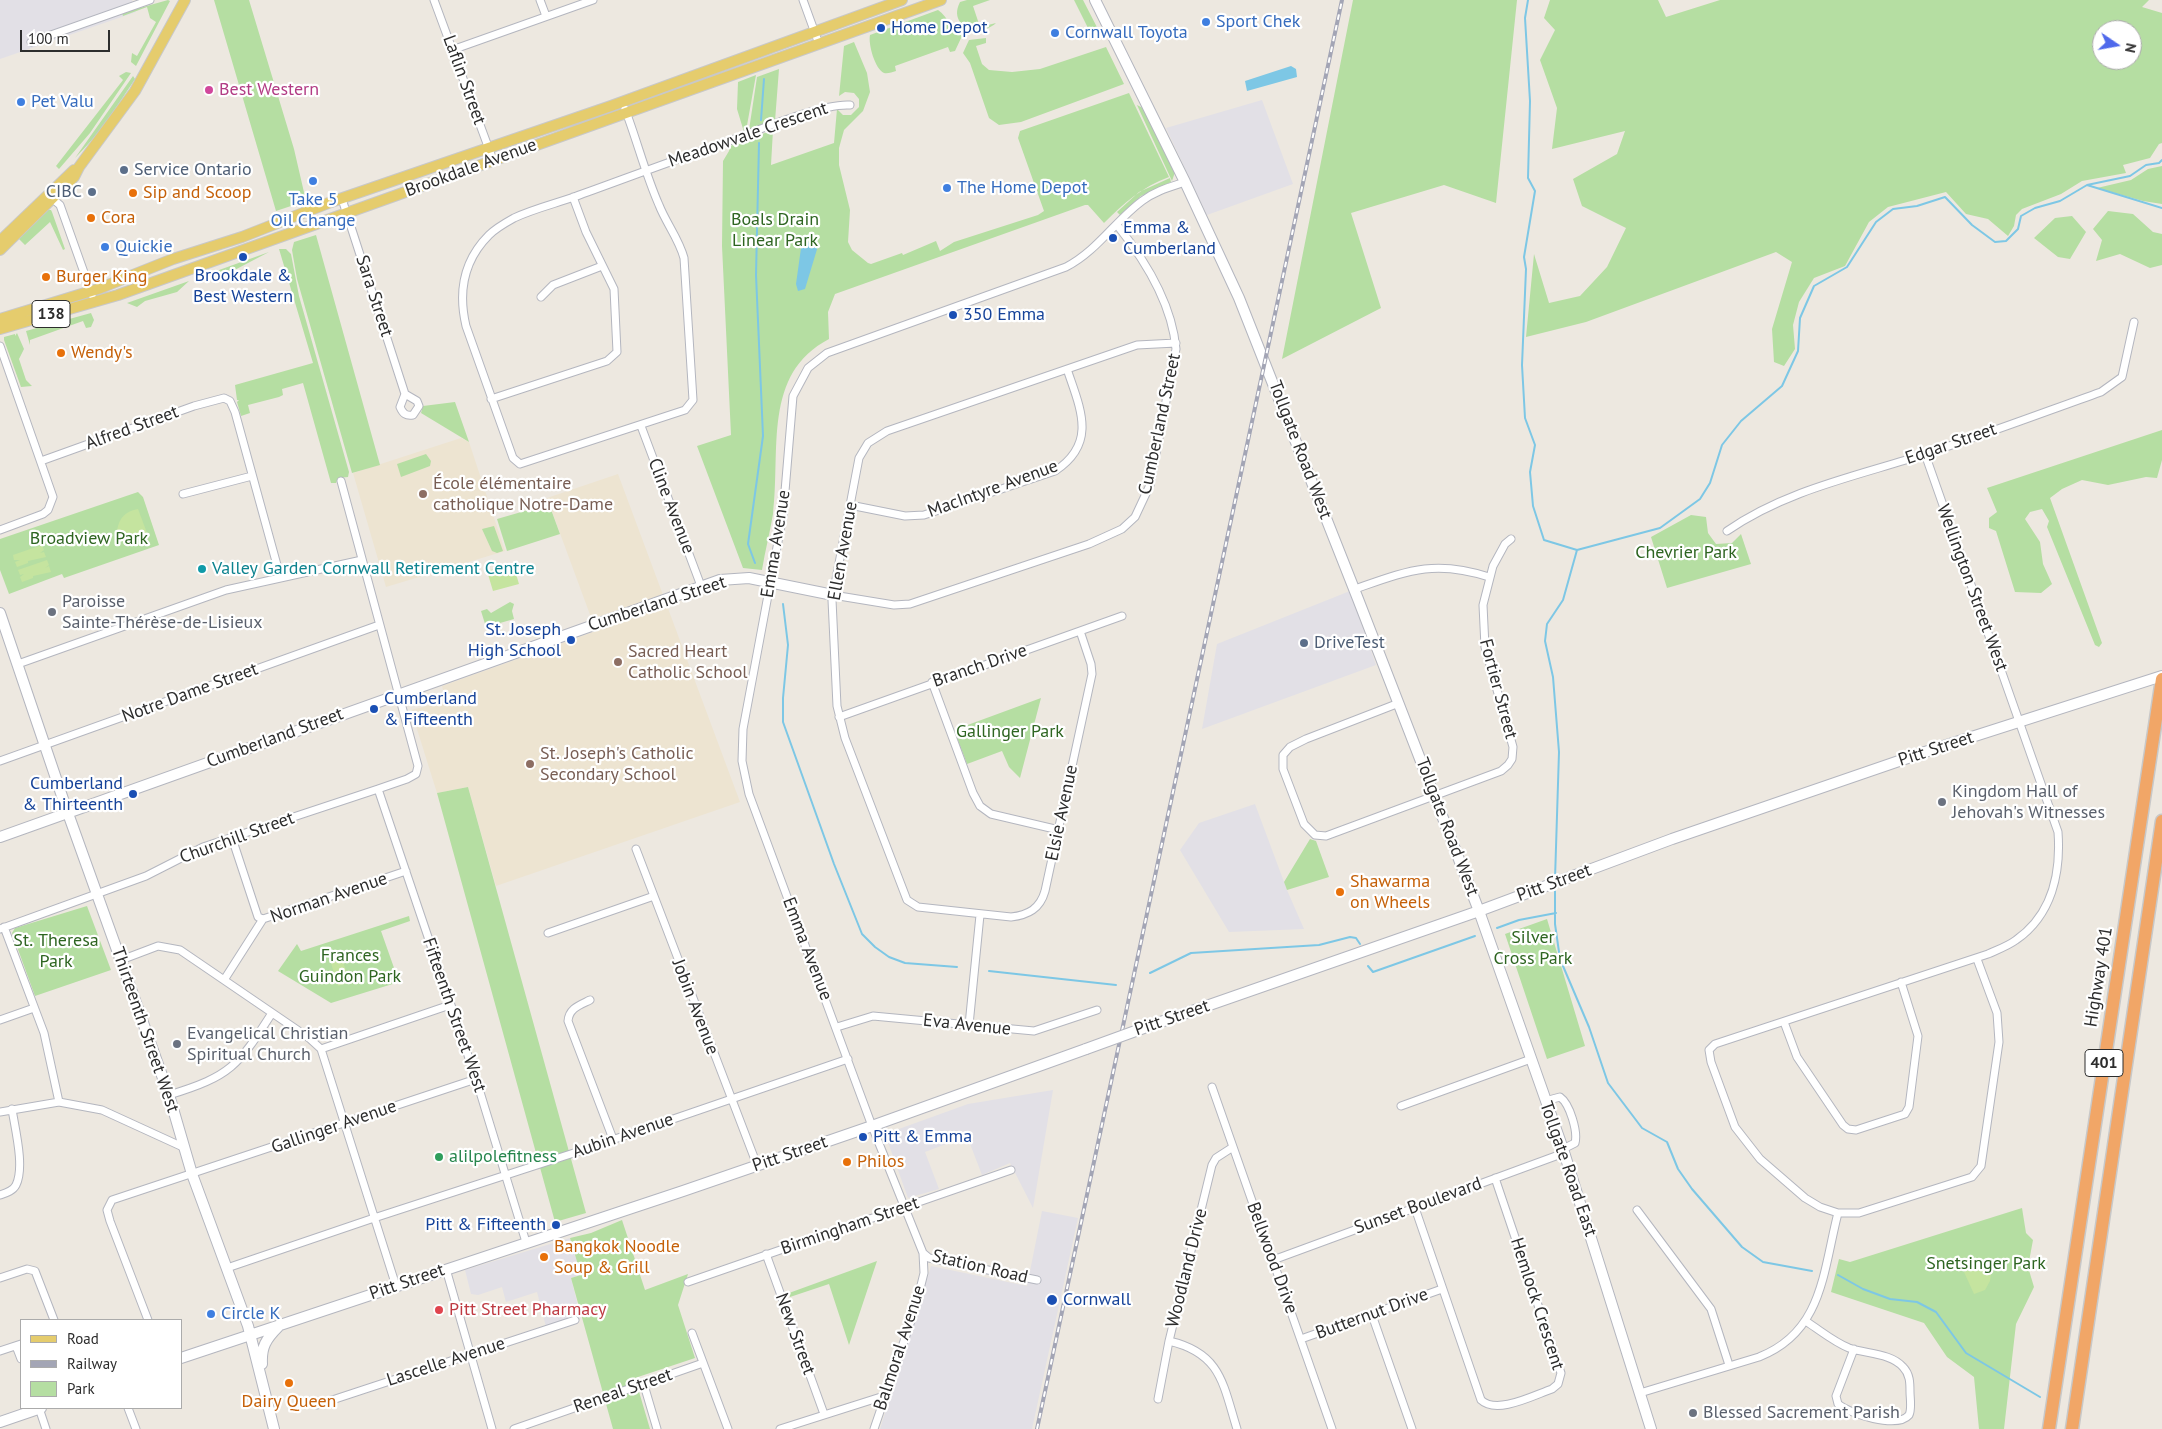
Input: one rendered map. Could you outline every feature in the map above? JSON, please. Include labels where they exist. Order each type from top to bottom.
[{"type":"highway","name":"Highway 401","points":[[2048,1429],[2162,677]]},
{"type":"highway","name":"401","points":[[2072,1429],[2162,821]]},
{"type":"main road","name":"Brookdale Avenue","points":[[0,319],[91,291],[131,274],[242,237],[342,199],[622,102],[902,0]]},
{"type":"main road","name":"Brookdale Avenue","points":[[0,329],[94,302],[190,270],[941,0]]},
{"type":"main road","points":[[0,250],[50,197],[70,172],[79,167],[135,91],[183,1]]},
{"type":"main road","points":[[0,241],[50,197]]},
{"type":"street","points":[[31,42],[150,0]]},
{"type":"street","name":"Laflin Street","points":[[434,0],[493,160]]},
{"type":"street","points":[[540,0],[546,16]]},
{"type":"street","points":[[452,50],[593,0]]},
{"type":"street","points":[[803,0],[819,44]]},
{"type":"street","name":"Tollgate Road West","points":[[1094,0],[1185,182],[1267,365],[1479,911]]},
{"type":"street","points":[[622,102],[646,170]]},
{"type":"street","name":"Meadowvale Crescent","points":[[646,170],[658,204],[680,245],[684,258],[693,400],[685,410],[522,464],[513,458],[466,326],[462,308],[465,273],[478,248],[503,224],[520,215],[646,170],[837,104],[850,105]]},
{"type":"street","name":"Emma Avenue","points":[[872,1126],[749,794],[743,769],[743,729],[783,515],[793,396],[803,375],[813,363],[827,352],[1066,267],[1081,259],[1149,196],[1185,182]]},
{"type":"street","points":[[50,197],[60,205],[94,302]]},
{"type":"street","points":[[491,399],[615,356],[618,345],[614,289],[581,222],[573,197]]},
{"type":"street","name":"Sara Street","points":[[342,199],[405,394]]},
{"type":"street","name":"Cumberland Street","points":[[0,837],[701,586],[739,578],[771,581],[833,595],[894,605],[910,604],[1089,544],[1122,529],[1135,517],[1150,485],[1175,365],[1176,343],[1174,328],[1144,260],[1117,225]]},
{"type":"street","points":[[541,297],[553,285],[602,266]]},
{"type":"street","name":"Edgar Street","points":[[1727,531],[1743,520],[1801,492],[1925,454],[2101,392],[2112,386],[2122,377],[2134,322]]},
{"type":"street","name":"Ellen Avenue","points":[[980,915],[918,907],[907,900],[845,738],[839,717],[833,595],[859,458],[868,443],[876,437],[1137,345],[1176,343]]},
{"type":"street","points":[[0,346],[53,494],[52,504],[41,515],[0,530]]},
{"type":"street","name":"MacIntyre Avenue","points":[[850,505],[905,516],[924,515],[1055,471],[1069,460],[1077,448],[1082,431],[1082,414],[1067,369]]},
{"type":"street","name":"Alfred Street","points":[[42,461],[194,406],[224,398],[233,406],[252,476]]},
{"type":"street","name":"Cline Avenue","points":[[641,426],[701,586]]},
{"type":"street","name":"Wellington Street West","points":[[1838,1213],[1820,1207],[1805,1198],[1760,1159],[1745,1140],[1727,1110],[1711,1062],[1709,1050],[1715,1044],[1977,958],[2016,940],[2029,929],[2045,908],[2056,883],[2060,858],[2058,832],[1925,454]]},
{"type":"street","points":[[183,494],[252,476],[280,576]]},
{"type":"street","points":[[341,481],[399,694]]},
{"type":"street","name":"Fortier Street","points":[[1434,795],[1501,771],[1512,759],[1513,747],[1486,655],[1483,632],[1483,605],[1489,578],[1505,544],[1511,539]]},
{"type":"street","points":[[18,664],[226,590],[280,576],[362,560]]},
{"type":"street","points":[[1355,589],[1423,568],[1453,569],[1489,578]]},
{"type":"street","name":"Thirteenth Street West","points":[[0,612],[68,812],[169,1095],[192,1174],[251,1335],[263,1380]]},
{"type":"street","name":"Branch Drive","points":[[839,717],[932,682],[1122,616]]},
{"type":"street","name":"Notre Dame Street","points":[[0,760],[379,625]]},
{"type":"street","name":"Elsie Avenue","points":[[980,915],[1023,916],[1036,907],[1044,894],[1092,674],[1092,664],[1080,631]]},
{"type":"street","name":"Pitt Street","points":[[182,1358],[278,1327],[526,1242],[571,1229],[872,1126],[1152,1025],[1479,911],[1672,839],[2020,722],[2162,677]]},
{"type":"street","points":[[932,682],[973,793],[980,806],[991,814],[1059,830]]},
{"type":"street","name":"Churchill Street","points":[[2,928],[146,876],[203,847],[378,789],[416,774],[418,766],[399,694]]},
{"type":"street","points":[[1399,704],[1306,740],[1286,750],[1282,760],[1283,769],[1304,824],[1315,835],[1326,836],[1434,795]]},
{"type":"street","name":"Fifteenth Street West","points":[[378,789],[476,1079],[526,1242]]},
{"type":"street","points":[[232,838],[258,916],[263,919]]},
{"type":"street","name":"Jobin Avenue","points":[[636,849],[730,1100],[757,1165]]},
{"type":"street","name":"Norman Avenue","points":[[224,980],[263,919],[406,871]]},
{"type":"street","points":[[548,933],[654,896]]},
{"type":"street","name":"Tollgate Road East","points":[[1479,911],[1563,1151],[1652,1429]]},
{"type":"street","points":[[969,1025],[980,915]]},
{"type":"street","points":[[2,928],[44,1032],[59,1102]]},
{"type":"street","points":[[121,960],[158,946],[180,950],[309,1038],[321,1049],[346,1123],[396,1286]]},
{"type":"street","points":[[1640,1393],[1776,1350],[1794,1337],[1807,1322],[1816,1300],[1838,1213],[1859,1214],[1929,1192],[1972,1177],[1981,1166],[1999,1042],[1997,1013],[1977,958]]},
{"type":"street","points":[[1784,1022],[1792,1046],[1801,1064],[1843,1125],[1848,1129],[1856,1130],[1905,1114],[1909,1107],[1918,1036],[1901,982]]},
{"type":"street","points":[[590,1000],[573,1008],[568,1015],[568,1021],[613,1138]]},
{"type":"street","points":[[321,1049],[450,1005]]},
{"type":"street","points":[[0,1020],[34,1008]]},
{"type":"street","name":"Eva Avenue","points":[[836,1027],[873,1016],[1034,1031],[1097,1010]]},
{"type":"street","points":[[169,1095],[218,1077],[230,1070],[247,1051],[272,1013]]},
{"type":"street","name":"Aubin Avenue","points":[[227,1268],[848,1059]]},
{"type":"street","points":[[1401,1106],[1531,1059]]},
{"type":"street","name":"Gallinger Avenue","points":[[148,1319],[107,1210],[112,1200],[476,1079]]},
{"type":"street","name":"Bellwood Drive","points":[[1212,1087],[1332,1429]]},
{"type":"street","points":[[1546,1101],[1560,1097],[1566,1103],[1577,1136],[1575,1143],[1563,1151]]},
{"type":"street","points":[[0,1112],[59,1102],[102,1110],[185,1148]]},
{"type":"street","points":[[0,1195],[8,1192],[16,1185],[20,1167],[12,1110]]},
{"type":"street","name":"Balmoral Avenue","points":[[872,1126],[923,1253],[924,1273],[915,1309],[874,1429]]},
{"type":"street","name":"Woodland Drive","points":[[1158,1399],[1169,1341],[1212,1165],[1216,1158],[1233,1147]]},
{"type":"street","name":"Sunset Boulevard","points":[[1273,1260],[1563,1151]]},
{"type":"street","name":"Birmingham Street","points":[[688,1282],[1012,1170]]},
{"type":"street","name":"Hemlock Crescent","points":[[1415,1208],[1480,1397],[1485,1404],[1500,1407],[1552,1389],[1558,1384],[1561,1373],[1494,1178]]},
{"type":"street","points":[[1637,1210],[1711,1309],[1729,1365]]},
{"type":"street","name":"Station Road","points":[[923,1253],[929,1258],[1037,1280]]},
{"type":"street","name":"New Street","points":[[766,1254],[824,1414]]},
{"type":"street","points":[[0,1278],[27,1269],[35,1271],[54,1319]]},
{"type":"street","points":[[446,1269],[492,1429]]},
{"type":"street","name":"Butternut Drive","points":[[1301,1340],[1442,1289]]},
{"type":"street","points":[[1372,1315],[1412,1429]]},
{"type":"street","name":"Lascelle Avenue","points":[[317,1405],[470,1353],[575,1320]]},
{"type":"street","points":[[1807,1322],[1834,1340],[1854,1349],[1896,1361],[1905,1369],[1910,1379],[1910,1412],[1907,1417],[1895,1422],[1880,1422],[1838,1405],[1836,1396],[1854,1349]]},
{"type":"street","points":[[274,1429],[263,1380],[262,1351],[268,1337],[278,1327]]},
{"type":"street","points":[[692,1333],[728,1429]]},
{"type":"street","points":[[1169,1341],[1200,1352],[1212,1364],[1219,1376],[1237,1429]]},
{"type":"street","points":[[0,1351],[19,1345]]},
{"type":"street","name":"Reneal Street","points":[[514,1429],[703,1363]]},
{"type":"street","points":[[644,1385],[657,1429]]},
{"type":"street","points":[[780,1429],[884,1396]]},
{"type":"street","points":[[0,1422],[37,1409]]},
{"type":"street","points":[[40,1409],[46,1429]]},
{"type":"street","points":[[128,1409],[136,1429]]},
{"type":"shaded area","points":[[0,0],[132,0],[136,12],[0,59]]},
{"type":"shaded area","points":[[1262,100],[1293,184],[1207,215],[1166,128]]},
{"type":"shaded area","name":"École élémentaire catholique Notre-Dame","points":[[461,438],[469,442],[505,551],[386,587],[353,473]]},
{"type":"shaded area","points":[[618,474],[740,802],[496,886],[468,787],[437,793],[411,710],[446,701],[442,686],[596,631],[547,498]]},
{"type":"shaded area","points":[[1350,591],[1376,665],[1202,729],[1217,644]]},
{"type":"shaded area","points":[[1255,804],[1287,890],[1304,929],[1229,932],[1180,850],[1199,823]]},
{"type":"shaded area","points":[[1053,1090],[1033,1208],[1010,1163],[982,1175],[967,1136],[925,1152],[939,1189],[908,1198],[885,1134],[968,1104]]},
{"type":"shaded area","points":[[1042,1211],[1078,1218],[1032,1429],[880,1429],[931,1266],[1027,1286]]},
{"type":"shaded area","points":[[570,1238],[581,1275],[571,1278],[581,1318],[547,1331],[537,1292],[506,1302],[502,1287],[478,1295],[471,1294],[465,1270]]},
{"type":"green space","points":[[214,0],[249,0],[294,149],[306,201],[276,211]]},
{"type":"green space","points":[[967,0],[990,0],[973,6],[980,27],[996,23],[982,30],[967,28],[961,24],[957,11],[960,2]]},
{"type":"green space","points":[[1074,0],[1083,0],[1102,37],[1098,39],[1092,36]]},
{"type":"green space","points":[[1353,0],[1517,0],[1496,203],[1444,185],[1351,213],[1381,308],[1282,359]]},
{"type":"green space","points":[[1550,0],[1658,0],[1666,17],[1720,0],[2149,0],[2142,7],[2162,13],[2162,143],[2159,144],[2150,158],[2123,165],[2126,173],[2082,181],[2061,194],[2022,209],[2016,215],[2014,226],[2008,236],[1988,219],[1966,214],[1946,192],[1888,207],[1869,222],[1845,266],[1814,278],[1799,302],[1793,325],[1795,349],[1784,366],[1774,362],[1772,329],[1792,262],[1776,252],[1586,322],[1526,337],[1534,254],[1549,303],[1580,296],[1607,267],[1626,228],[1582,206],[1573,179],[1617,154],[1625,131],[1552,149],[1557,108],[1540,60],[1555,30],[1544,18]]},
{"type":"green space","points":[[170,1],[136,66],[131,62],[132,53],[137,56],[156,22],[150,18],[147,7],[123,16],[122,13]]},
{"type":"green space","points":[[938,10],[962,36],[955,51],[950,52],[948,47],[895,66],[896,71],[884,73],[881,71],[873,56],[870,35]]},
{"type":"green space","points":[[986,38],[986,43],[976,46],[982,64],[989,70],[1012,72],[1040,69],[1106,47],[1124,84],[1021,122],[999,125],[989,118],[970,63],[963,53],[969,40]]},
{"type":"green space","name":"Boals Drain Linear Park","points":[[854,42],[867,73],[870,92],[863,111],[844,130],[839,148],[839,165],[850,210],[848,242],[852,250],[868,263],[871,264],[902,253],[903,255],[936,241],[940,251],[954,242],[1038,215],[1044,211],[1018,138],[1020,131],[1129,93],[1169,177],[1134,196],[1104,223],[1088,205],[1085,205],[835,294],[828,312],[829,339],[808,354],[793,372],[784,393],[779,416],[773,514],[762,570],[743,568],[697,446],[731,435],[722,246],[723,161],[730,146],[773,130],[771,165],[834,143],[837,109],[843,115],[851,115],[859,107],[859,99],[854,93],[845,92],[839,96],[844,46]]},
{"type":"green space","points":[[779,69],[775,121],[749,130],[757,77]]},
{"type":"green space","points":[[126,72],[131,73],[90,133],[59,169],[56,166],[123,80],[119,76]]},
{"type":"green space","points":[[756,75],[746,131],[744,132],[737,109],[738,82]]},
{"type":"green space","points":[[133,76],[135,79],[107,120],[75,158]]},
{"type":"green space","points":[[1137,105],[1143,108],[1175,172],[1172,181]]},
{"type":"green space","points":[[2162,166],[2162,204],[2143,201],[2097,188],[2131,180],[2148,169]]},
{"type":"green space","points":[[1170,178],[1171,182],[1141,196],[1120,215],[1117,212],[1139,192]]},
{"type":"green space","points":[[47,210],[52,212],[65,249],[63,250],[50,222],[25,245],[18,238]]},
{"type":"green space","points":[[2108,211],[2133,214],[2153,232],[2162,234],[2162,265],[2150,268],[2120,254],[2096,261],[2102,240],[2093,229]]},
{"type":"green space","points":[[2072,216],[2086,232],[2070,259],[2058,257],[2034,238],[2055,218]]},
{"type":"green space","points":[[316,235],[380,465],[352,473],[297,279],[292,250],[294,242]]},
{"type":"green space","points":[[279,249],[286,249],[291,254],[299,296],[349,472],[348,477],[338,478],[336,483],[331,483],[303,383],[282,389],[283,395],[279,397],[248,405],[250,413],[241,416],[237,402],[239,400],[237,400],[235,385],[313,363]]},
{"type":"green space","points":[[269,252],[227,274],[197,278]]},
{"type":"green space","points":[[189,281],[177,292],[145,301],[137,307],[127,303]]},
{"type":"green space","points":[[91,313],[94,320],[91,327],[86,328],[83,321],[30,340],[30,345],[26,331]]},
{"type":"green space","points":[[17,333],[24,349],[19,359],[26,380],[32,386],[21,387],[4,340],[4,337],[15,334],[15,336]]},
{"type":"green space","points":[[455,402],[469,442],[421,413],[423,406]]},
{"type":"green space","points":[[2162,430],[2162,460],[2157,478],[2146,477],[2108,485],[2082,480],[2062,489],[2050,498],[2102,643],[2099,647],[2095,645],[2047,527],[2049,521],[2042,509],[2030,512],[2025,519],[2040,542],[2043,564],[2052,584],[2041,593],[2015,592],[1996,531],[1989,528],[1989,518],[1997,512],[1987,488]]},
{"type":"green space","points":[[426,454],[431,461],[430,466],[401,477],[397,464]]},
{"type":"green space","name":"Broadview Park","points":[[138,492],[143,497],[159,545],[64,578],[62,574],[9,594],[0,570],[0,539]]},
{"type":"green space","points":[[549,504],[560,534],[507,551],[497,519]]},
{"type":"green space","points":[[138,509],[147,533],[145,537],[116,540],[117,528],[121,519],[132,510]]},
{"type":"green space","name":"Chevrier Park","points":[[1691,515],[1706,517],[1708,533],[1716,544],[1732,543],[1741,534],[1751,564],[1667,588],[1651,537]]},
{"type":"green space","points":[[494,526],[503,551],[497,553],[492,551],[482,529]]},
{"type":"green space","points":[[42,545],[44,550],[40,553],[44,552],[46,557],[28,561],[28,563],[17,567],[15,562],[20,560],[14,560],[13,555]]},
{"type":"green space","points":[[47,560],[49,565],[45,568],[49,566],[51,572],[33,576],[33,578],[22,582],[20,577],[24,574],[20,575],[18,570]]},
{"type":"green space","points":[[513,564],[519,584],[493,591],[487,571]]},
{"type":"green space","points":[[510,602],[514,604],[512,611],[514,619],[486,627],[481,611],[487,609],[491,613]]},
{"type":"green space","name":"Gallinger Park","points":[[1041,698],[1020,778],[1009,767],[1002,751],[967,764],[954,730]]},
{"type":"green space","points":[[468,787],[586,1213],[555,1222],[437,793]]},
{"type":"green space","points":[[1310,839],[1316,841],[1329,877],[1287,890],[1284,882]]},
{"type":"green space","name":"St. Theresa Park","points":[[87,906],[111,970],[35,996],[12,933],[15,928]]},
{"type":"green space","name":"Frances Guindon Park","points":[[409,916],[410,921],[381,931],[399,982],[331,1003],[278,971],[297,944],[301,951]]},
{"type":"green space","name":"Silver Cross Park","points":[[1547,919],[1585,1046],[1547,1059],[1505,934]]},
{"type":"green space","points":[[342,959],[350,982],[338,986],[331,963]]},
{"type":"green space","name":"Snetsinger Park","points":[[2022,1208],[2026,1233],[2033,1240],[2028,1267],[2034,1287],[2016,1324],[2004,1429],[1979,1429],[1974,1377],[1947,1357],[1924,1323],[1831,1292],[1839,1259],[1850,1262]]},
{"type":"green space","points":[[622,1220],[645,1290],[688,1274],[678,1305],[695,1358],[635,1378],[650,1429],[613,1429],[571,1278],[581,1275],[570,1238],[591,1233]]},
{"type":"green space","points":[[877,1261],[849,1345],[829,1284],[790,1297],[789,1293]]},
{"type":"green space","points":[[1985,1264],[1991,1274],[1990,1281],[1985,1290],[1974,1294],[1964,1272]]},
{"type":"water","points":[[1291,66],[1296,69],[1297,77],[1247,91],[1245,81]]},
{"type":"water","points":[[810,241],[818,246],[805,289],[798,291],[796,284],[801,248]]},
{"type":"waterway","points":[[1528,0],[1525,18],[1530,101],[1528,178],[1535,191],[1524,257],[1526,269],[1522,365],[1525,418],[1535,445],[1530,472],[1533,506],[1544,540],[1577,550],[1660,528],[1700,499],[1710,483],[1722,445],[1741,421],[1782,386],[1798,351],[1800,318],[1814,286],[1847,267],[1876,222],[1893,209],[1917,206],[1945,197],[1972,225],[1995,242],[2006,241],[2018,229],[2021,216],[2035,208],[2060,201],[2087,185],[2130,176],[2146,165],[2159,163],[2162,160]]},
{"type":"waterway","points":[[761,120],[764,79]]},
{"type":"waterway","points":[[755,563],[748,544],[763,436],[756,275],[759,143]]},
{"type":"waterway","points":[[2087,185],[2162,208]]},
{"type":"waterway","points":[[1555,879],[1559,752],[1553,677],[1545,641],[1547,624],[1563,600],[1577,550]]},
{"type":"waterway","points":[[783,604],[788,645],[783,698],[783,722],[834,864],[862,934],[889,957],[905,963],[957,967]]},
{"type":"waterway","points":[[1555,886],[1555,924],[1560,959],[1589,1027],[1608,1083],[1642,1128],[1667,1142],[1678,1169],[1692,1189],[1742,1247],[1763,1262],[1812,1271]]},
{"type":"waterway","points":[[1497,928],[1519,920],[1556,913]]},
{"type":"waterway","points":[[1368,966],[1373,972],[1475,936]]},
{"type":"waterway","points":[[1150,973],[1191,953],[1319,945],[1350,937],[1356,938],[1360,944]]},
{"type":"waterway","points":[[989,971],[1116,985]]},
{"type":"waterway","points":[[1838,1275],[1863,1289],[1890,1299],[1917,1302],[1936,1312],[1966,1353],[2040,1397]]},
{"type":"railway","points":[[1037,1429],[1342,0]]},
{"type":"place","name":"Sport Chek","points":[[1206,22]]},
{"type":"place","name":"Home Depot","points":[[881,28]]},
{"type":"place","name":"Cornwall Toyota","points":[[1055,33]]},
{"type":"place","name":"Best Western","points":[[209,90]]},
{"type":"place","name":"Pet Valu","points":[[21,102]]},
{"type":"place","name":"Service Ontario","points":[[124,170]]},
{"type":"place","name":"Take 5 Oil Change","points":[[313,181]]},
{"type":"place","name":"The Home Depot","points":[[947,188]]},
{"type":"place","name":"CIBC","points":[[92,192]]},
{"type":"place","name":"Sip and Scoop","points":[[133,193]]},
{"type":"place","name":"Cora","points":[[91,218]]},
{"type":"place","name":"Emma & Cumberland","points":[[1113,238]]},
{"type":"place","name":"Quickie","points":[[105,247]]},
{"type":"place","name":"Brookdale & Best Western","points":[[243,257]]},
{"type":"place","name":"Burger King","points":[[46,277]]},
{"type":"place","name":"350 Emma","points":[[953,315]]},
{"type":"place","name":"Wendy's","points":[[61,353]]},
{"type":"place","name":"École élémentaire catholique Notre-Dame","points":[[423,494]]},
{"type":"place","name":"Valley Garden Cornwall Retirement Centre","points":[[202,569]]},
{"type":"place","name":"Paroisse Sainte-Thérèse-de-Lisieux","points":[[52,612]]},
{"type":"place","name":"St. Joseph High School","points":[[571,640]]},
{"type":"place","name":"DriveTest","points":[[1304,643]]},
{"type":"place","name":"Sacred Heart Catholic School","points":[[618,662]]},
{"type":"place","name":"Cumberland & Fifteenth","points":[[374,709]]},
{"type":"place","name":"St. Joseph's Catholic Secondary School","points":[[530,764]]},
{"type":"place","name":"Cumberland & Thirteenth","points":[[133,794]]},
{"type":"place","name":"Kingdom Hall of Jehovah's Witnesses","points":[[1942,802]]},
{"type":"place","name":"Shawarma on Wheels","points":[[1340,892]]},
{"type":"place","name":"Evangelical Christian Spiritual Church","points":[[177,1044]]},
{"type":"place","name":"Pitt & Emma","points":[[863,1137]]},
{"type":"place","name":"alilpolefitness","points":[[439,1157]]},
{"type":"place","name":"Philos","points":[[847,1162]]},
{"type":"place","name":"Pitt & Fifteenth","points":[[556,1225]]},
{"type":"place","name":"Bangkok Noodle Soup & Grill","points":[[544,1257]]},
{"type":"place","name":"Cornwall","points":[[1052,1300]]},
{"type":"place","name":"Pitt Street Pharmacy","points":[[439,1310]]},
{"type":"place","name":"Circle K","points":[[211,1314]]},
{"type":"place","name":"Dairy Queen","points":[[289,1383]]},
{"type":"place","name":"Blessed Sacrement Parish","points":[[1693,1413]]}]
